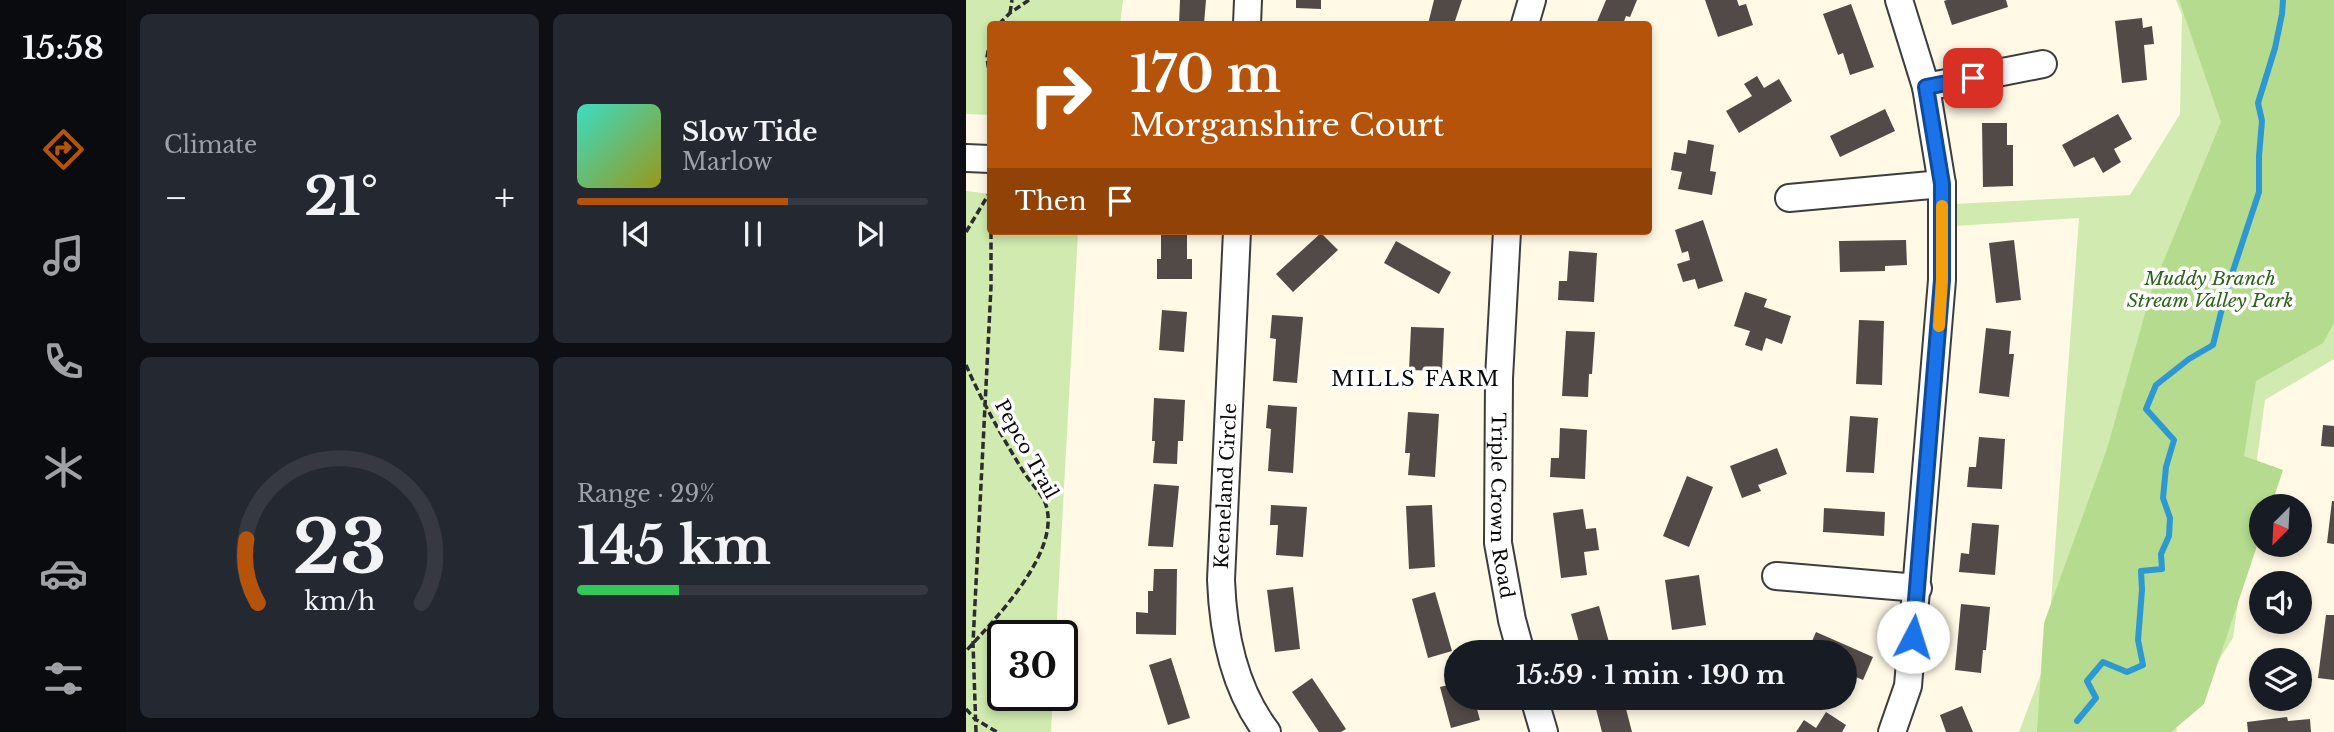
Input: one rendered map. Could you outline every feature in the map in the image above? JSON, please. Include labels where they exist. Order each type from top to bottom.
[{"type":"street","points":[[1247,21],[1248,0]]},
{"type":"street","points":[[1526,21],[1532,0]]},
{"type":"street","points":[[1892,732],[1908,686],[1942,280],[1942,184],[1926,87],[1899,0]]},
{"type":"street","points":[[1926,87],[2043,64]]},
{"type":"street","points":[[966,158],[987,159]]},
{"type":"street","points":[[1789,198],[1942,184]]},
{"type":"street","name":"Keeneland Circle","points":[[1237,235],[1221,580],[1223,622],[1240,682],[1258,720],[1267,732]]},
{"type":"street","name":"Triple Crown Road","points":[[1507,235],[1499,378],[1498,543],[1517,640]]},
{"type":"street","points":[[1776,576],[1918,588]]},
{"type":"street","points":[[1538,710],[1544,732]]},
{"type":"path","points":[[1010,13],[1012,0]]},
{"type":"path","points":[[1002,21],[1029,0]]},
{"type":"path","points":[[966,232],[987,197]]},
{"type":"path","points":[[976,732],[973,643],[991,287],[991,235]]},
{"type":"path","name":"Pepco Trail","points":[[966,365],[1025,474],[1044,501],[1047,531],[1015,596],[966,650]]},
{"type":"path","points":[[966,709],[975,719],[998,732]]},
{"type":"green space","points":[[966,0],[1123,0],[1120,21],[987,21],[987,115],[966,114]]},
{"type":"green space","name":"Muddy Branch Stream Valley Park","points":[[2176,0],[2334,0],[2334,359],[2265,400],[2252,494],[2249,494],[2249,519],[2233,638],[2176,726],[2177,732],[2019,732],[2047,658],[2079,218],[1955,226],[1954,204],[2130,195],[2180,114],[2182,15]]},
{"type":"green space","name":"Muddy Branch Stream Valley Park","points":[[2179,0],[2334,0],[2334,323],[2323,343],[2256,381],[2244,456],[2283,470],[2275,494],[2249,494],[2249,557],[2253,557],[2204,704],[2171,732],[2037,732],[2044,623],[2107,449],[2152,289],[2221,122]]},
{"type":"green space","points":[[966,191],[987,194],[987,235],[1078,235],[1057,620],[987,620],[987,711],[1052,711],[1051,732],[966,732]]},
{"type":"building","points":[[1180,0],[1206,0],[1204,21],[1179,21]]},
{"type":"building","points":[[1296,0],[1321,0],[1321,9],[1296,8]]},
{"type":"building","points":[[1434,0],[1462,0],[1455,21],[1429,21]]},
{"type":"building","points":[[1606,0],[1637,0],[1630,17],[1626,16],[1624,21],[1597,21]]},
{"type":"building","points":[[1705,0],[1737,0],[1739,6],[1746,4],[1753,25],[1718,37]]},
{"type":"building","points":[[2006,0],[2008,7],[1952,25],[1944,1]]},
{"type":"building","points":[[1851,4],[1874,67],[1850,75],[1843,53],[1838,55],[1823,14]]},
{"type":"building","points":[[2142,18],[2143,28],[2152,26],[2154,44],[2144,45],[2147,80],[2122,83],[2115,21]]},
{"type":"building","points":[[1757,76],[1764,88],[1779,79],[1792,101],[1739,133],[1726,111],[1752,96],[1744,84]]},
{"type":"building","points":[[1885,109],[1895,131],[1840,157],[1830,136]]},
{"type":"building","points":[[2118,114],[2132,139],[2114,149],[2121,162],[2103,173],[2094,157],[2074,167],[2062,145]]},
{"type":"building","points":[[1982,123],[2007,123],[2007,145],[2013,145],[2013,186],[1983,187]]},
{"type":"building","points":[[1688,140],[1714,145],[1710,171],[1716,172],[1712,195],[1678,189],[1682,172],[1671,170],[1674,152],[1686,154]]},
{"type":"building","points":[[1703,220],[1723,281],[1698,289],[1695,279],[1683,282],[1677,264],[1690,260],[1688,251],[1682,253],[1675,230]]},
{"type":"building","points":[[1161,235],[1187,235],[1187,259],[1192,259],[1192,279],[1157,279],[1157,259],[1161,259]]},
{"type":"building","points":[[1319,235],[1323,235],[1338,250],[1293,292],[1276,274]]},
{"type":"building","points":[[1906,240],[1907,265],[1885,266],[1885,271],[1840,272],[1839,241]]},
{"type":"building","points":[[2014,240],[2021,300],[1996,303],[1989,243]]},
{"type":"building","points":[[1396,241],[1451,272],[1439,294],[1384,263]]},
{"type":"building","points":[[1569,251],[1597,253],[1594,302],[1558,300],[1559,281],[1567,281]]},
{"type":"building","points":[[1745,292],[1767,299],[1764,307],[1791,316],[1782,344],[1766,338],[1762,351],[1745,345],[1750,331],[1734,326]]},
{"type":"building","points":[[1162,310],[1187,312],[1184,352],[1159,350]]},
{"type":"building","points":[[1272,315],[1303,317],[1297,383],[1273,381],[1276,339],[1270,338]]},
{"type":"building","points":[[1859,320],[1884,321],[1882,385],[1856,384]]},
{"type":"building","points":[[1411,327],[1444,328],[1442,371],[1409,370]]},
{"type":"building","points":[[1986,328],[2011,331],[2009,354],[2014,354],[2009,397],[1979,393]]},
{"type":"building","points":[[1566,331],[1595,332],[1588,397],[1562,396]]},
{"type":"building","points":[[1154,398],[1185,400],[1183,441],[1178,441],[1177,464],[1153,463]]},
{"type":"building","points":[[1268,405],[1297,407],[1293,473],[1268,471],[1271,429],[1266,428]]},
{"type":"building","points":[[1408,412],[1439,414],[1435,477],[1408,475],[1410,453],[1405,453]]},
{"type":"building","points":[[1850,416],[1878,418],[1874,473],[1846,472]]},
{"type":"building","points":[[2323,425],[2334,426],[2334,447],[2321,446]]},
{"type":"building","points":[[1560,428],[1587,430],[1585,479],[1550,477],[1551,458],[1559,458]]},
{"type":"building","points":[[1979,437],[2005,439],[2002,489],[1967,487],[1969,467],[1976,467]]},
{"type":"building","points":[[1777,448],[1787,474],[1758,485],[1761,491],[1742,498],[1730,466]]},
{"type":"building","points":[[1687,476],[1713,487],[1689,547],[1663,536]]},
{"type":"building","points":[[1154,484],[1179,486],[1173,547],[1148,546]]},
{"type":"building","points":[[2334,501],[2334,544],[2327,543]]},
{"type":"building","points":[[1271,505],[1307,507],[1303,557],[1276,555],[1278,525],[1270,525]]},
{"type":"building","points":[[1432,505],[1435,567],[1409,569],[1406,506]]},
{"type":"building","points":[[1824,508],[1885,512],[1884,536],[1823,532]]},
{"type":"building","points":[[1583,509],[1586,529],[1596,528],[1599,550],[1584,552],[1587,575],[1561,578],[1553,513]]},
{"type":"building","points":[[1972,523],[1999,525],[1995,575],[1959,572],[1961,553],[1969,554]]},
{"type":"building","points":[[1154,569],[1177,569],[1176,635],[1136,634],[1136,612],[1148,613],[1148,591],[1153,591]]},
{"type":"building","points":[[1699,575],[1706,625],[1672,630],[1665,580]]},
{"type":"building","points":[[1293,587],[1300,649],[1275,652],[1267,590]]},
{"type":"building","points":[[1435,592],[1449,640],[1444,640],[1444,653],[1428,658],[1412,599]]},
{"type":"building","points":[[1961,604],[1990,607],[1981,673],[1955,670]]},
{"type":"building","points":[[1599,606],[1608,640],[1578,640],[1571,614]]},
{"type":"building","points":[[2326,615],[2334,615],[2334,680],[2318,678]]},
{"type":"building","points":[[1816,632],[1834,640],[1813,640]]},
{"type":"building","points":[[1857,650],[1873,657],[1863,680],[1857,677]]},
{"type":"building","points":[[1171,658],[1190,718],[1168,725],[1149,665]]},
{"type":"building","points":[[1312,678],[1346,729],[1341,732],[1319,732],[1292,692]]},
{"type":"building","points":[[1444,686],[1444,702],[1440,687]]},
{"type":"building","points":[[1962,706],[1973,732],[1946,732],[1940,715]]},
{"type":"building","points":[[1446,710],[1477,710],[1480,720],[1451,728]]},
{"type":"building","points":[[1596,710],[1626,710],[1632,732],[1602,732]]},
{"type":"building","points":[[1826,712],[1846,725],[1842,732],[1796,732],[1804,720],[1816,728]]},
{"type":"building","points":[[2287,717],[2288,721],[2310,719],[2311,732],[2248,732],[2247,722]]},
{"type":"waterway","points":[[2077,721],[2096,698],[2087,681],[2103,662],[2127,672],[2143,665],[2138,640],[2141,571],[2162,569],[2161,554],[2169,536],[2170,518],[2163,498],[2166,467],[2174,440],[2146,409],[2156,385],[2189,359],[2213,345],[2226,292],[2259,192],[2262,121],[2258,103],[2275,48],[2283,0]]},
{"type":"slow traffic","points":[[1939,326],[1942,206]]},
{"type":"district","name":"MILLS FARM","points":[[1416,379]]},
{"type":"route","points":[[1913,637],[1942,280],[1942,184],[1926,87],[1973,78]]}]
